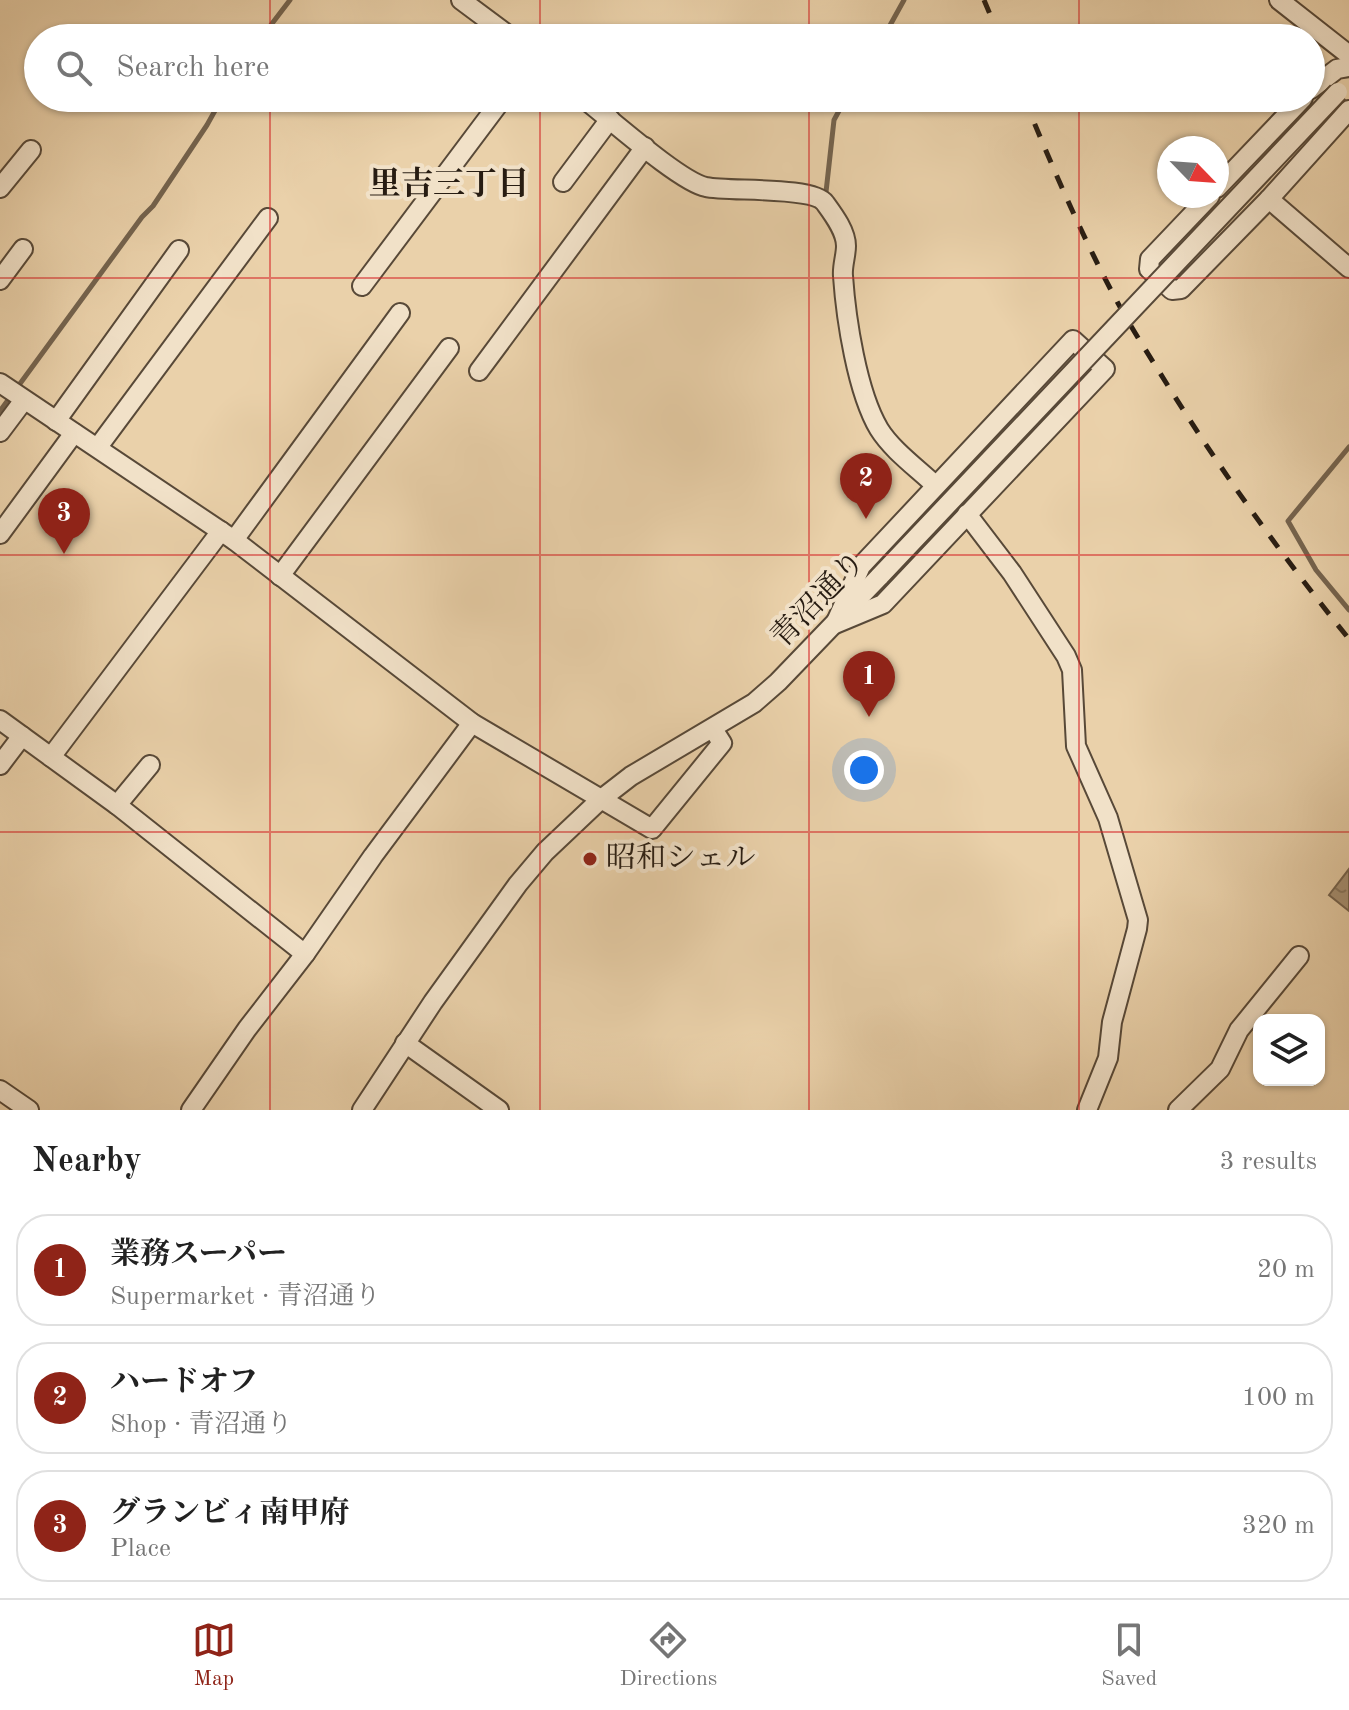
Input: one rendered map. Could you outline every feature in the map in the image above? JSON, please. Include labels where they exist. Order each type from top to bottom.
[{"type":"street","points":[[461,0],[493,24]]},
{"type":"street","points":[[1279,0],[1310,24]]},
{"type":"street","points":[[1325,36],[1349,55]]},
{"type":"street","points":[[1325,78],[1337,69],[1349,67]]},
{"type":"street","name":"青沼通り","points":[[1325,106],[1344,86]]},
{"type":"street","points":[[1199,208],[1150,259],[1149,269],[1172,290],[1181,289],[1269,199],[1349,110]]},
{"type":"street","points":[[362,286],[492,112]]},
{"type":"street","points":[[601,112],[673,169],[704,187],[769,190],[818,198],[825,203],[844,233],[846,247],[842,272],[850,331],[864,393],[887,440],[935,485]]},
{"type":"street","points":[[1229,175],[1290,112]]},
{"type":"street","name":"青沼通り","points":[[362,1110],[405,1043],[518,884],[545,852],[600,800],[631,776],[754,703],[835,624],[1319,112]]},
{"type":"street","points":[[563,182],[610,119]]},
{"type":"street","points":[[479,371],[645,147]]},
{"type":"street","points":[[0,188],[31,150]]},
{"type":"street","points":[[1269,199],[1349,268]]},
{"type":"street","points":[[98,447],[268,218]]},
{"type":"street","points":[[0,280],[23,249]]},
{"type":"street","points":[[56,421],[179,250]]},
{"type":"street","points":[[51,757],[400,313]]},
{"type":"street","points":[[1073,340],[1105,369],[883,604],[835,624],[861,566],[1073,340]]},
{"type":"street","points":[[280,576],[449,348]]},
{"type":"street","points":[[0,432],[13,392],[227,535],[472,723],[652,829],[722,743],[713,729]]},
{"type":"street","points":[[0,534],[74,433]]},
{"type":"street","points":[[967,514],[1012,573],[1072,670],[1076,746],[1108,818],[1138,920],[1112,1022],[1108,1058],[1087,1110]]},
{"type":"street","points":[[0,720],[117,805],[305,954]]},
{"type":"street","points":[[191,1110],[472,723]]},
{"type":"street","points":[[0,765],[22,736]]},
{"type":"street","points":[[117,805],[150,765]]},
{"type":"street","points":[[1178,1110],[1220,1069],[1239,1030],[1299,956]]},
{"type":"street","points":[[405,1043],[499,1110]]},
{"type":"street","points":[[0,1090],[29,1110]]},
{"type":"water","points":[[1349,869],[1349,911],[1329,895]]},
{"type":"waterway","points":[[272,24],[290,0]]},
{"type":"waterway","points":[[891,24],[904,0]]},
{"type":"waterway","points":[[0,411],[153,206],[214,112]]},
{"type":"waterway","points":[[826,192],[834,120],[838,112]]},
{"type":"waterway","points":[[1349,447],[1288,521],[1316,570],[1349,610]]},
{"type":"railway","points":[[984,0],[994,24]]},
{"type":"railway","points":[[1030,112],[1077,220],[1131,326],[1230,480],[1349,639]]},
{"type":"place","name":"ハードオフ","points":[[866,519]]},
{"type":"place","name":"グランビィ南甲府","points":[[64,554]]},
{"type":"place","name":"業務スーパー","points":[[869,717]]},
{"type":"place","name":"昭和シェル","points":[[590,859]]},
{"type":"district","name":"里吉三丁目","points":[[449,186]]}]
